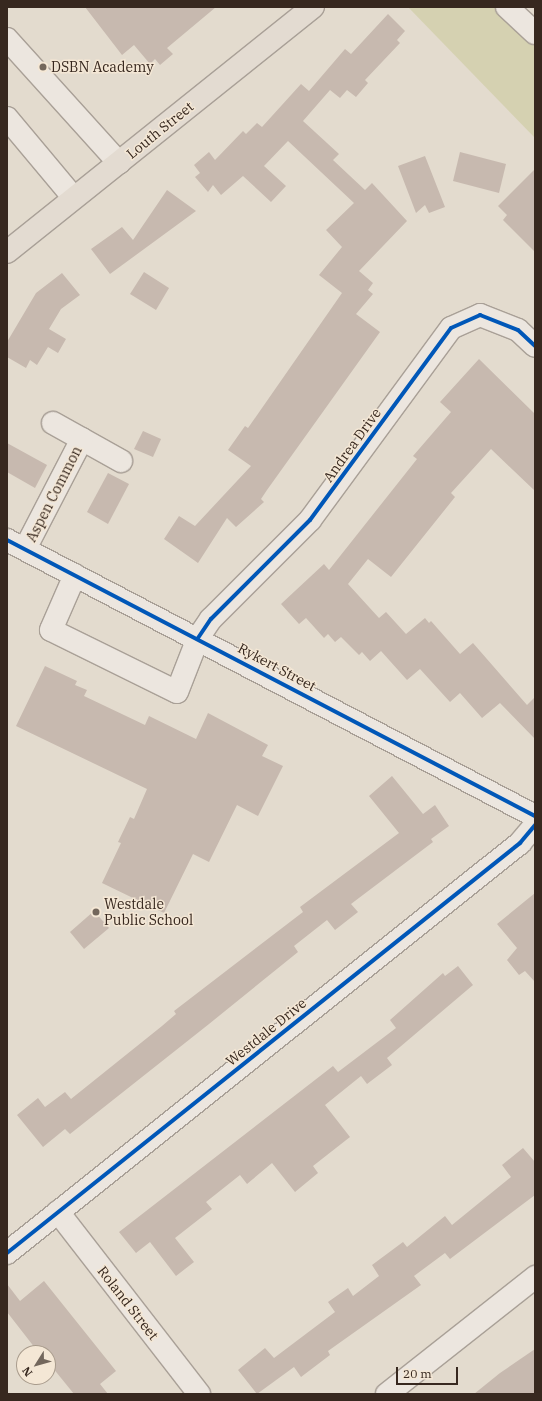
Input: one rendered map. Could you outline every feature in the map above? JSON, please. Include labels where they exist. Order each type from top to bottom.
[{"type":"main road","name":"Louth Street","points":[[7,252],[313,7]]},
{"type":"street","points":[[507,7],[535,33]]},
{"type":"street","points":[[7,39],[119,162]]},
{"type":"street","points":[[7,118],[74,198]]},
{"type":"street","name":"Andrea Drive","points":[[75,575],[51,630],[177,692],[198,638],[210,619],[310,520],[451,328],[480,315],[518,330],[535,346]]},
{"type":"street","points":[[53,423],[121,461]]},
{"type":"street","name":"Aspen Common","points":[[16,544],[82,439]]},
{"type":"street","name":"Rykert Street","points":[[16,544],[198,638],[535,816]]},
{"type":"street","name":"Westdale Drive","points":[[7,1253],[520,844],[535,825]]},
{"type":"street","name":"Roland Street","points":[[58,1212],[199,1394]]},
{"type":"street","points":[[387,1394],[535,1277]]},
{"type":"shaded area","points":[[408,7],[500,7],[535,42],[535,138]]},
{"type":"building","points":[[85,7],[216,7],[167,48],[173,54],[160,65],[155,59],[150,64],[134,45],[122,55]]},
{"type":"building","points":[[388,14],[405,31],[397,40],[400,43],[365,80],[368,83],[356,97],[347,90],[340,98],[330,90],[303,121],[339,154],[333,160],[365,190],[372,183],[407,221],[359,271],[373,283],[368,290],[373,294],[356,314],[380,332],[267,490],[261,499],[264,502],[236,527],[227,518],[198,563],[164,539],[179,516],[195,526],[251,466],[228,450],[245,426],[248,428],[342,293],[319,275],[342,247],[326,230],[354,203],[288,141],[264,166],[286,186],[271,202],[243,176],[221,195],[213,185],[208,192],[195,177],[200,173],[194,165],[209,152],[215,160],[243,131],[246,134],[257,123],[262,127],[301,84],[309,91],[345,49],[351,54]]},
{"type":"building","points":[[460,152],[506,164],[499,193],[453,181]]},
{"type":"building","points":[[425,156],[445,207],[429,213],[425,205],[416,213],[398,166]]},
{"type":"building","points":[[535,169],[535,252],[503,220],[507,215],[498,206]]},
{"type":"building","points":[[167,190],[196,211],[110,274],[91,249],[122,227],[133,240]]},
{"type":"building","points":[[144,272],[169,288],[156,310],[130,294]]},
{"type":"building","points":[[62,273],[80,295],[61,309],[49,329],[66,339],[58,353],[48,347],[37,365],[30,360],[26,368],[7,357],[7,342],[36,293]]},
{"type":"building","points":[[479,359],[535,414],[535,491],[491,449],[451,493],[455,497],[391,577],[368,559],[348,584],[379,618],[386,612],[406,634],[425,618],[429,623],[431,621],[460,654],[473,643],[527,705],[535,697],[535,739],[500,703],[482,718],[460,693],[450,702],[420,669],[407,680],[381,651],[370,661],[362,652],[359,655],[341,637],[335,642],[328,634],[324,638],[306,618],[299,624],[281,604],[324,564],[329,570],[417,459],[413,456],[451,412],[440,402]]},
{"type":"building","points":[[143,431],[161,439],[153,457],[134,449]]},
{"type":"building","points":[[7,443],[47,465],[35,488],[7,472]]},
{"type":"building","points":[[108,473],[129,484],[108,524],[87,512]]},
{"type":"building","points":[[45,666],[77,681],[75,685],[87,690],[84,696],[145,725],[149,716],[196,739],[208,713],[268,745],[262,756],[283,766],[258,816],[237,805],[209,862],[193,854],[164,913],[102,883],[121,843],[118,842],[130,817],[134,819],[147,789],[16,726]]},
{"type":"building","points":[[392,776],[423,814],[435,805],[449,826],[431,839],[433,842],[351,904],[358,912],[335,930],[327,920],[294,946],[298,952],[209,1024],[70,1134],[65,1129],[43,1147],[17,1115],[38,1098],[45,1107],[65,1092],[71,1099],[162,1026],[176,1014],[174,1011],[303,912],[300,907],[399,833],[369,796]]},
{"type":"building","points":[[535,893],[535,982],[525,971],[519,975],[507,960],[517,948],[497,924]]},
{"type":"building","points":[[94,911],[109,928],[84,949],[70,932]]},
{"type":"building","points":[[458,966],[473,985],[387,1058],[392,1065],[367,1084],[361,1076],[325,1105],[350,1137],[313,1166],[318,1173],[295,1192],[272,1163],[247,1184],[240,1175],[206,1202],[212,1209],[175,1238],[194,1262],[176,1276],[150,1242],[136,1253],[119,1232],[333,1066],[338,1072],[396,1028],[390,1020],[443,973],[445,976]]},
{"type":"building","points":[[523,1148],[535,1162],[535,1195],[450,1259],[445,1253],[414,1276],[421,1285],[328,1351],[330,1355],[301,1377],[294,1367],[257,1394],[238,1370],[265,1348],[274,1358],[335,1312],[328,1302],[348,1288],[353,1296],[379,1276],[372,1265],[403,1242],[407,1247],[445,1216],[452,1225],[511,1177],[502,1165]]},
{"type":"building","points":[[44,1281],[116,1371],[100,1384],[108,1394],[74,1394],[56,1372],[56,1345],[33,1345],[7,1312],[7,1284],[20,1301]]},
{"type":"building","points":[[535,1349],[535,1394],[474,1394],[500,1373]]},
{"type":"cycle path","points":[[198,638],[211,619],[310,520],[451,328],[480,315],[518,330],[535,346]]},
{"type":"cycle path","points":[[7,540],[535,816]]},
{"type":"cycle path","points":[[7,1253],[520,843],[535,825]]},
{"type":"place","name":"DSBN Academy","points":[[43,67]]},
{"type":"place","name":"Westdale Public School","points":[[96,912]]}]
